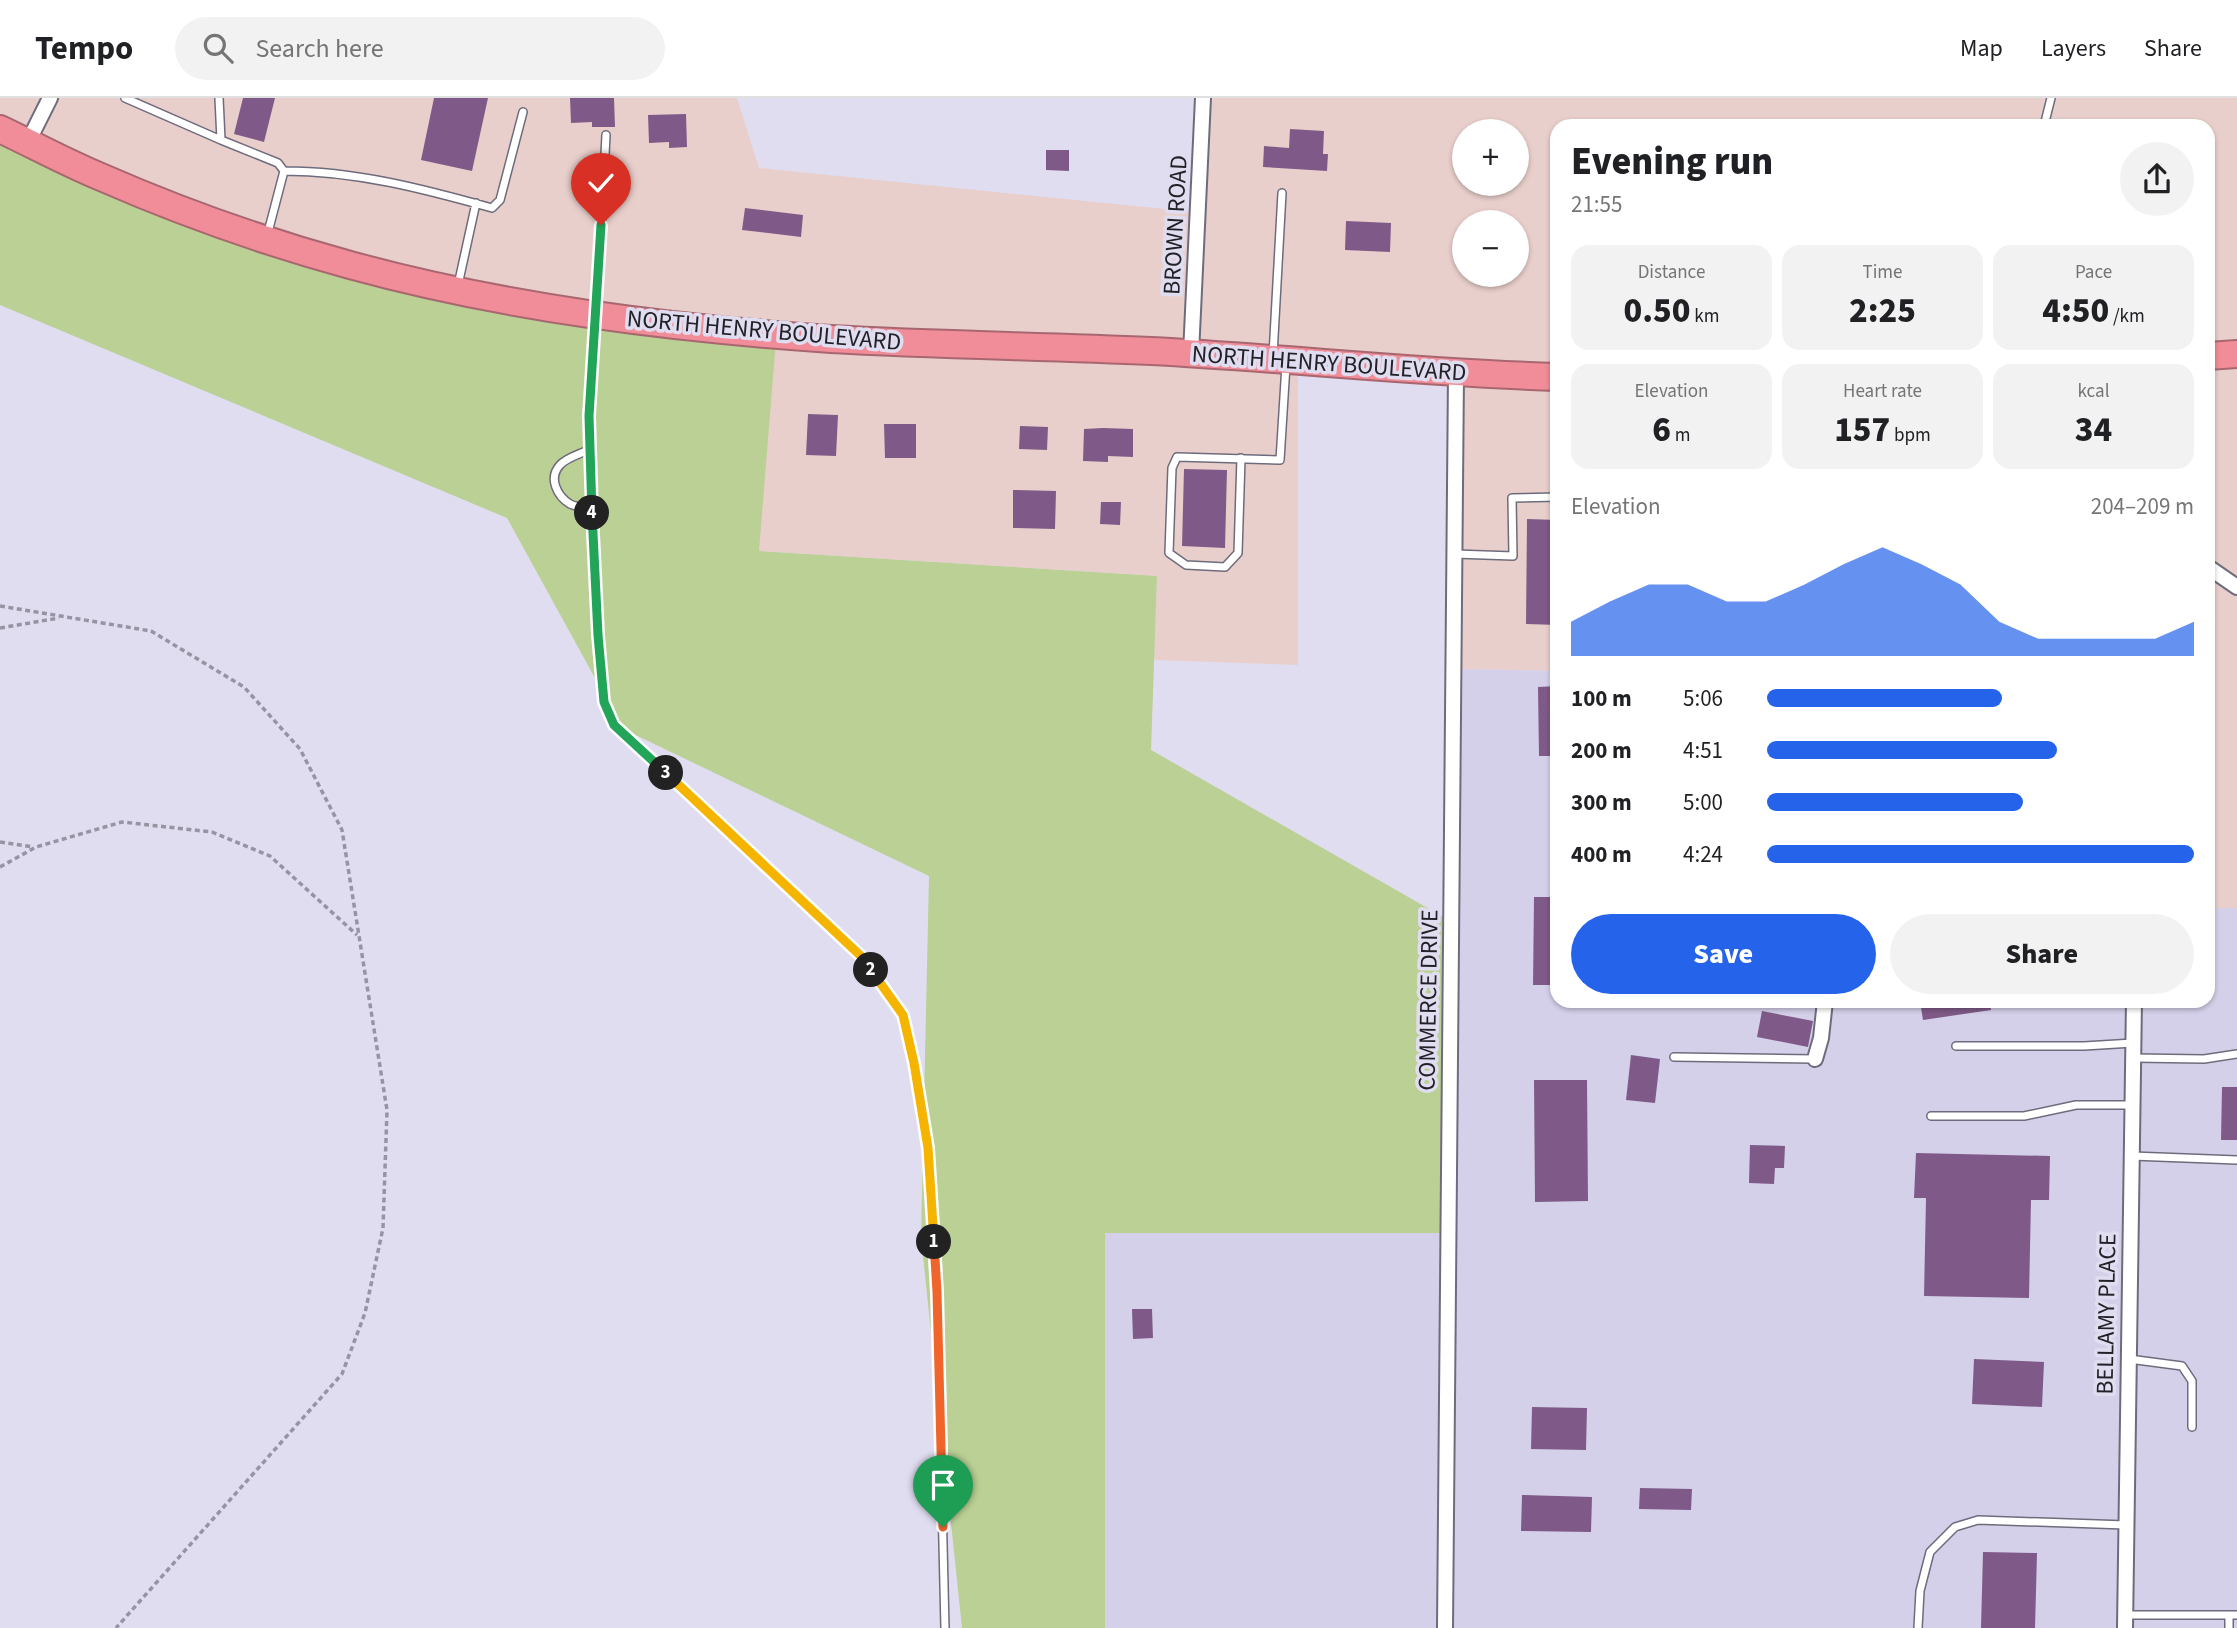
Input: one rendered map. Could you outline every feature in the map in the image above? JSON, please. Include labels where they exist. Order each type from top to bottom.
[{"type":"highway","name":"NORTH HENRY BOULEVARD","points":[[0,130],[129,189],[267,239],[350,265],[457,290],[597,315],[692,328],[831,339],[1191,354],[1455,373],[1550,377]]},
{"type":"highway","points":[[2215,356],[2237,354]]},
{"type":"street","points":[[28,142],[50,98]]},
{"type":"street","name":"BROWN ROAD","points":[[1191,354],[1203,98]]},
{"type":"street","name":"COMMERCE DRIVE","points":[[1445,1628],[1455,373]]},
{"type":"street","points":[[2215,573],[2237,587]]},
{"type":"street","points":[[1815,1059],[1821,1038],[1824,1008]]},
{"type":"street","name":"BELLAMY PLACE","points":[[2125,1622],[2134,1008]]},
{"type":"lane","points":[[125,98],[278,163],[284,171]]},
{"type":"lane","points":[[219,98],[221,139]]},
{"type":"lane","points":[[2046,119],[2051,98]]},
{"type":"lane","points":[[284,171],[322,171],[411,186],[492,208],[500,200],[523,112]]},
{"type":"lane","points":[[606,135],[589,416],[598,635],[604,702],[614,725],[863,958],[903,1015],[928,1148],[937,1292],[945,1628]]},
{"type":"lane","points":[[267,239],[284,171]]},
{"type":"lane","points":[[1241,458],[1238,553],[1225,567],[1186,565],[1169,553],[1171,468],[1177,457],[1241,458],[1280,460],[1282,193]]},
{"type":"lane","points":[[457,290],[476,203]]},
{"type":"lane","points":[[590,449],[565,461],[558,467],[554,477],[557,490],[567,501],[573,506],[592,510]]},
{"type":"lane","points":[[1454,554],[1513,556],[1513,498],[1550,497]]},
{"type":"lane","points":[[1956,1046],[2084,1046],[2133,1043]]},
{"type":"lane","points":[[2133,1058],[2204,1059],[2237,1054]]},
{"type":"lane","points":[[1674,1057],[1815,1059]]},
{"type":"lane","points":[[1931,1116],[2024,1116],[2076,1105],[2133,1105]]},
{"type":"lane","points":[[2132,1156],[2237,1160]]},
{"type":"lane","points":[[2129,1359],[2182,1366],[2192,1381],[2192,1427]]},
{"type":"lane","points":[[1918,1628],[1920,1591],[1930,1552],[1955,1527],[1978,1520],[2126,1525]]},
{"type":"lane","points":[[2125,1622],[2233,1615],[2229,1628]]},
{"type":"path","points":[[0,606],[151,631],[244,687],[300,749],[342,830],[387,1110],[383,1228],[365,1313],[342,1374],[116,1628]]},
{"type":"path","points":[[0,628],[64,617]]},
{"type":"path","points":[[0,867],[36,847],[122,822],[212,831],[270,856],[359,936]]},
{"type":"path","points":[[0,842],[36,847]]},
{"type":"shaded area","points":[[0,98],[737,98],[759,168],[1195,212],[1195,98],[2237,98],[2237,908],[2215,908],[2215,119],[1550,119],[1550,671],[1460,669],[1462,596],[1454,373],[1298,371],[1298,665],[1154,660],[1157,576],[759,551],[412,285],[0,143]]},
{"type":"shaded area","points":[[1460,669],[1550,671],[1550,1008],[2215,1008],[2215,908],[2237,908],[2237,1628],[1105,1628],[1105,1233],[1442,1232]]},
{"type":"green space","points":[[0,143],[412,285],[777,328],[759,551],[1157,576],[1151,750],[1452,922],[1442,1233],[1105,1233],[1105,1628],[962,1628],[921,1237],[929,876],[623,729],[507,518],[0,305]]},
{"type":"building","points":[[243,98],[275,98],[264,142],[234,134]]},
{"type":"building","points":[[434,98],[488,98],[472,171],[421,160]]},
{"type":"building","points":[[570,98],[614,98],[615,127],[592,127],[592,122],[571,123]]},
{"type":"building","points":[[686,114],[687,147],[669,148],[669,142],[649,143],[648,115]]},
{"type":"building","points":[[1290,129],[1324,131],[1323,154],[1328,154],[1327,171],[1263,167],[1264,146],[1289,148]]},
{"type":"building","points":[[1046,150],[1069,150],[1069,171],[1046,170]]},
{"type":"building","points":[[745,208],[803,215],[801,237],[742,230]]},
{"type":"building","points":[[1346,221],[1391,223],[1390,252],[1345,250]]},
{"type":"building","points":[[808,414],[838,415],[836,456],[806,455]]},
{"type":"building","points":[[884,424],[916,424],[916,458],[885,458]]},
{"type":"building","points":[[1020,426],[1048,427],[1047,450],[1019,449]]},
{"type":"building","points":[[1084,429],[1133,429],[1133,457],[1108,456],[1108,462],[1083,461]]},
{"type":"building","points":[[1184,469],[1227,470],[1225,548],[1182,546]]},
{"type":"building","points":[[1013,490],[1056,491],[1055,529],[1013,528]]},
{"type":"building","points":[[1101,502],[1121,502],[1120,525],[1100,524]]},
{"type":"building","points":[[1527,519],[1550,520],[1550,625],[1526,624]]},
{"type":"building","points":[[1550,686],[1550,756],[1539,756],[1538,687]]},
{"type":"building","points":[[1534,897],[1550,897],[1550,985],[1533,985]]},
{"type":"building","points":[[1921,1008],[1991,1008],[1991,1010],[1923,1020]]},
{"type":"building","points":[[1762,1011],[1813,1021],[1808,1047],[1757,1037]]},
{"type":"building","points":[[1631,1055],[1660,1059],[1655,1103],[1626,1100]]},
{"type":"building","points":[[1534,1080],[1587,1080],[1588,1201],[1535,1202]]},
{"type":"building","points":[[2222,1087],[2237,1087],[2237,1140],[2221,1140]]},
{"type":"building","points":[[1750,1145],[1785,1146],[1784,1168],[1775,1168],[1774,1184],[1749,1183]]},
{"type":"building","points":[[1916,1153],[2050,1156],[2049,1200],[2031,1200],[2029,1298],[1924,1296],[1926,1198],[1914,1198]]},
{"type":"building","points":[[1132,1309],[1152,1309],[1153,1338],[1133,1339]]},
{"type":"building","points":[[1974,1359],[2044,1362],[2042,1407],[1972,1404]]},
{"type":"building","points":[[1532,1407],[1587,1408],[1586,1450],[1531,1449]]},
{"type":"building","points":[[1640,1488],[1692,1489],[1691,1510],[1639,1509]]},
{"type":"building","points":[[1522,1495],[1592,1497],[1591,1532],[1521,1531]]},
{"type":"building","points":[[1983,1552],[2037,1553],[2035,1628],[1981,1628]]},
{"type":"route","points":[[601,225],[589,416],[598,635],[604,702],[614,725],[863,958],[903,1015],[928,1148],[937,1292],[943,1527]]}]
